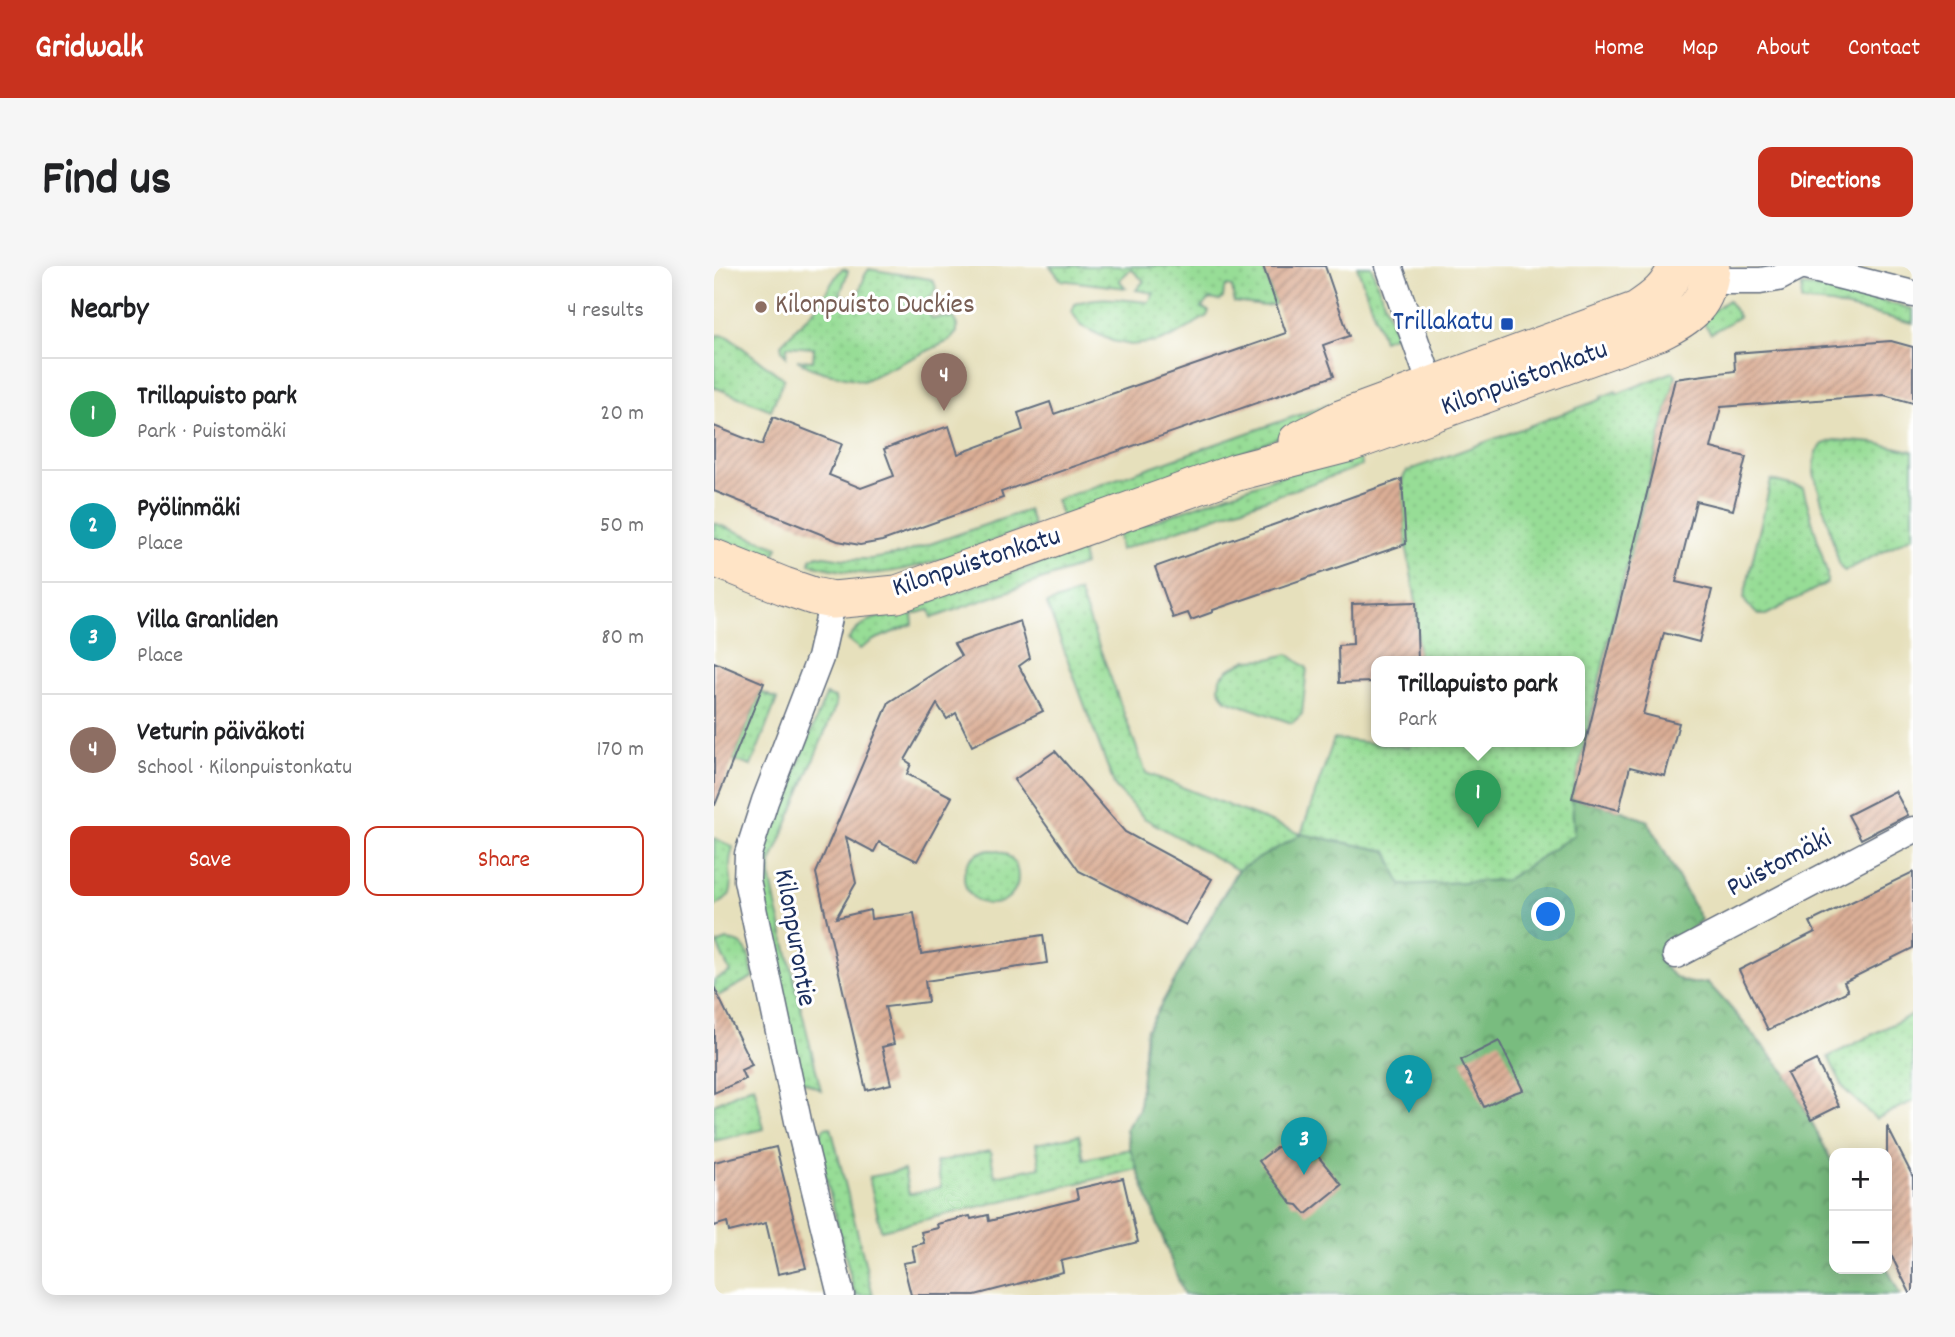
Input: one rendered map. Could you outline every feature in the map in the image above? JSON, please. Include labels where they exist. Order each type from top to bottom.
[{"type":"street","points":[[1389,266],[1436,398]]},
{"type":"street","name":"Kilonpuistonkatu","points":[[714,558],[784,586],[833,600],[897,594],[1237,472],[1350,443],[1436,398],[1637,310],[1656,297],[1670,282],[1677,266]]},
{"type":"street","points":[[1703,271],[1760,281],[1778,278],[1801,266],[1913,294]]},
{"type":"street","name":"Kilonpuistonkatu","points":[[1436,398],[1659,332],[1686,318],[1700,304],[1703,271]]},
{"type":"street","name":"Kilonpurontie","points":[[833,600],[820,658],[765,801],[748,854],[747,880],[799,1121],[841,1295]]},
{"type":"street","name":"Puistomäki","points":[[1676,955],[1913,830]]},
{"type":"green space","points":[[1050,266],[1263,266],[1276,304],[1265,306],[1234,302],[1232,287],[1227,286],[1220,301],[1210,299],[1201,308],[1209,311],[1207,316],[1174,336],[1157,342],[1131,345],[1112,341],[1081,326],[1072,312],[1075,304],[1093,299],[1149,302],[1154,293],[1136,290],[1144,281],[1131,269],[1119,280],[1126,288],[1061,280]]},
{"type":"green space","points":[[1357,266],[1371,266],[1396,335],[1383,340]]},
{"type":"green space","points":[[843,269],[848,271],[840,295],[857,301],[869,269],[930,279],[936,288],[932,296],[924,301],[932,319],[953,318],[957,332],[949,341],[863,381],[823,372],[797,360],[813,361],[814,348],[787,346],[786,356],[781,344],[815,309]]},
{"type":"green space","points":[[1802,286],[1832,289],[1913,309],[1913,323],[1831,304],[1801,301]]},
{"type":"green space","points":[[1728,300],[1739,317],[1711,333],[1701,319]]},
{"type":"green space","points":[[714,336],[727,336],[784,379],[771,410],[714,387]]},
{"type":"green space","points":[[1673,372],[1676,375],[1616,608],[1585,742],[1585,656],[1418,656],[1416,602],[1406,544],[1402,479],[1407,471],[1602,399],[1601,397],[1616,391],[1617,394]]},
{"type":"green space","points":[[1327,405],[1331,416],[1217,463],[1062,518],[1056,500]]},
{"type":"green space","points":[[1835,440],[1875,443],[1913,451],[1913,536],[1845,571],[1839,563],[1814,473],[1816,453],[1823,444]]},
{"type":"green space","points":[[1357,453],[1362,466],[1120,550],[1118,534],[1277,477]]},
{"type":"green space","points":[[1771,480],[1803,488],[1827,573],[1827,583],[1766,615],[1758,615],[1746,603],[1744,597]]},
{"type":"green space","points":[[1028,510],[1034,526],[917,566],[870,573],[810,564],[811,559],[818,555],[871,559],[901,554]]},
{"type":"green space","points":[[714,523],[778,547],[774,556],[714,538]]},
{"type":"green space","points":[[1082,549],[1084,565],[932,618],[930,610],[912,614],[913,624],[874,640],[860,649],[848,640],[858,628],[877,618]]},
{"type":"green space","points":[[1079,592],[1146,773],[1301,834],[1334,739],[1371,743],[1371,747],[1584,747],[1572,798],[1619,810],[1648,821],[1701,920],[1687,932],[1222,1165],[1707,982],[1787,1074],[1829,1156],[1829,1274],[1890,1274],[1900,1295],[1184,1295],[1137,1169],[881,1230],[869,1177],[904,1170],[909,1194],[941,1187],[936,1162],[990,1151],[995,1176],[1040,1167],[1036,1144],[1079,1135],[1084,1159],[1130,1149],[1126,1129],[1139,1109],[1146,1031],[1237,870],[1144,818],[1115,787],[1047,604]]},
{"type":"green space","points":[[1288,654],[1307,668],[1302,714],[1292,723],[1226,700],[1219,689],[1220,678],[1229,669],[1247,660],[1269,659]]},
{"type":"green space","points":[[761,692],[777,699],[751,766],[733,760]]},
{"type":"green space","points":[[826,695],[835,698],[836,705],[771,863],[776,905],[821,1090],[800,1079],[758,902],[759,862]]},
{"type":"green space","points":[[1572,798],[1619,810],[1648,821],[1701,920],[1660,950],[1659,960],[1685,982],[1707,982],[1787,1074],[1829,1156],[1829,1274],[1890,1274],[1900,1295],[1184,1295],[1130,1149],[1126,1129],[1139,1109],[1146,1031],[1238,870],[1302,834],[1387,851],[1401,885],[1506,880],[1574,835]]},
{"type":"green space","points":[[714,838],[733,847],[730,893],[714,907]]},
{"type":"green space","points":[[991,850],[1010,858],[1018,877],[1010,896],[991,904],[972,896],[964,877],[972,858]]},
{"type":"green space","points":[[727,940],[744,947],[753,977],[714,998],[714,980],[730,972],[717,944]]},
{"type":"green space","points":[[1913,1014],[1913,1101],[1876,1119],[1845,1090],[1828,1057]]},
{"type":"green space","points":[[754,1085],[764,1129],[714,1141],[714,1104]]},
{"type":"green space","points":[[831,1127],[873,1295],[855,1295],[818,1145],[824,1128]]},
{"type":"building","points":[[1263,266],[1325,266],[1349,336],[1323,345],[1334,376],[1001,492],[1003,498],[882,541],[860,545],[838,541],[714,491],[714,426],[762,445],[773,417],[842,444],[829,475],[861,488],[894,476],[884,449],[910,439],[949,426],[958,454],[1023,430],[1018,413],[1050,402],[1054,414],[1286,333]]},
{"type":"building","points":[[1891,341],[1913,347],[1913,403],[1884,395],[1721,407],[1711,448],[1746,457],[1733,510],[1696,501],[1676,582],[1712,590],[1699,642],[1664,633],[1643,714],[1679,723],[1665,776],[1630,767],[1619,810],[1572,798],[1675,379],[1735,371],[1734,353]]},
{"type":"building","points":[[1402,479],[1406,544],[1191,620],[1188,613],[1173,618],[1155,567]]},
{"type":"building","points":[[1416,602],[1418,656],[1371,656],[1371,682],[1339,683],[1338,645],[1353,644],[1352,604]]},
{"type":"building","points":[[1020,621],[1030,658],[1019,666],[1043,711],[972,746],[956,713],[947,719],[937,704],[905,760],[911,764],[907,774],[952,797],[917,861],[879,842],[874,852],[846,837],[856,883],[836,918],[870,910],[871,919],[914,913],[921,954],[1043,935],[1047,963],[925,981],[928,1002],[885,1007],[894,1044],[882,1047],[891,1084],[866,1090],[816,873],[889,702],[961,656],[954,644]]},
{"type":"building","points":[[714,662],[764,683],[715,805],[714,805]]},
{"type":"building","points":[[1055,751],[1125,832],[1212,879],[1186,925],[1079,871],[1014,780]]},
{"type":"building","points":[[1895,791],[1908,815],[1861,839],[1848,815]]},
{"type":"building","points":[[1913,872],[1913,948],[1844,982],[1848,991],[1768,1030],[1739,970],[1815,932],[1810,922]]},
{"type":"building","points":[[714,987],[752,1065],[741,1070],[745,1079],[714,1093]]},
{"type":"building","points":[[1499,1041],[1523,1090],[1484,1107],[1461,1060]]},
{"type":"building","points":[[1816,1060],[1839,1106],[1811,1120],[1787,1074]]},
{"type":"building","points":[[1887,1126],[1913,1177],[1913,1295],[1892,1257],[1892,1148],[1887,1148]]},
{"type":"building","points":[[1290,1137],[1310,1162],[1317,1155],[1342,1185],[1306,1214],[1298,1205],[1292,1204],[1259,1161]]},
{"type":"building","points":[[776,1147],[806,1268],[778,1274],[766,1223],[729,1232],[727,1222],[714,1226],[714,1162]]},
{"type":"building","points":[[1123,1178],[1138,1242],[1061,1261],[1063,1272],[975,1295],[911,1295],[903,1263],[915,1261],[912,1246],[924,1243],[921,1232],[938,1228],[937,1224],[970,1216],[971,1219],[988,1215],[989,1221],[1078,1199],[1076,1189]]},
{"type":"place","name":"Kilonpuisto Duckies","points":[[761,307]]},
{"type":"place","name":"Trillakatu","points":[[1507,324]]},
{"type":"place","name":"Veturin päiväkoti","points":[[944,411]]},
{"type":"place","name":"Trillapuisto park","points":[[1478,828]]},
{"type":"place","name":"Pyölinmäki","points":[[1409,1113]]},
{"type":"place","name":"Villa Granliden","points":[[1304,1175]]}]
